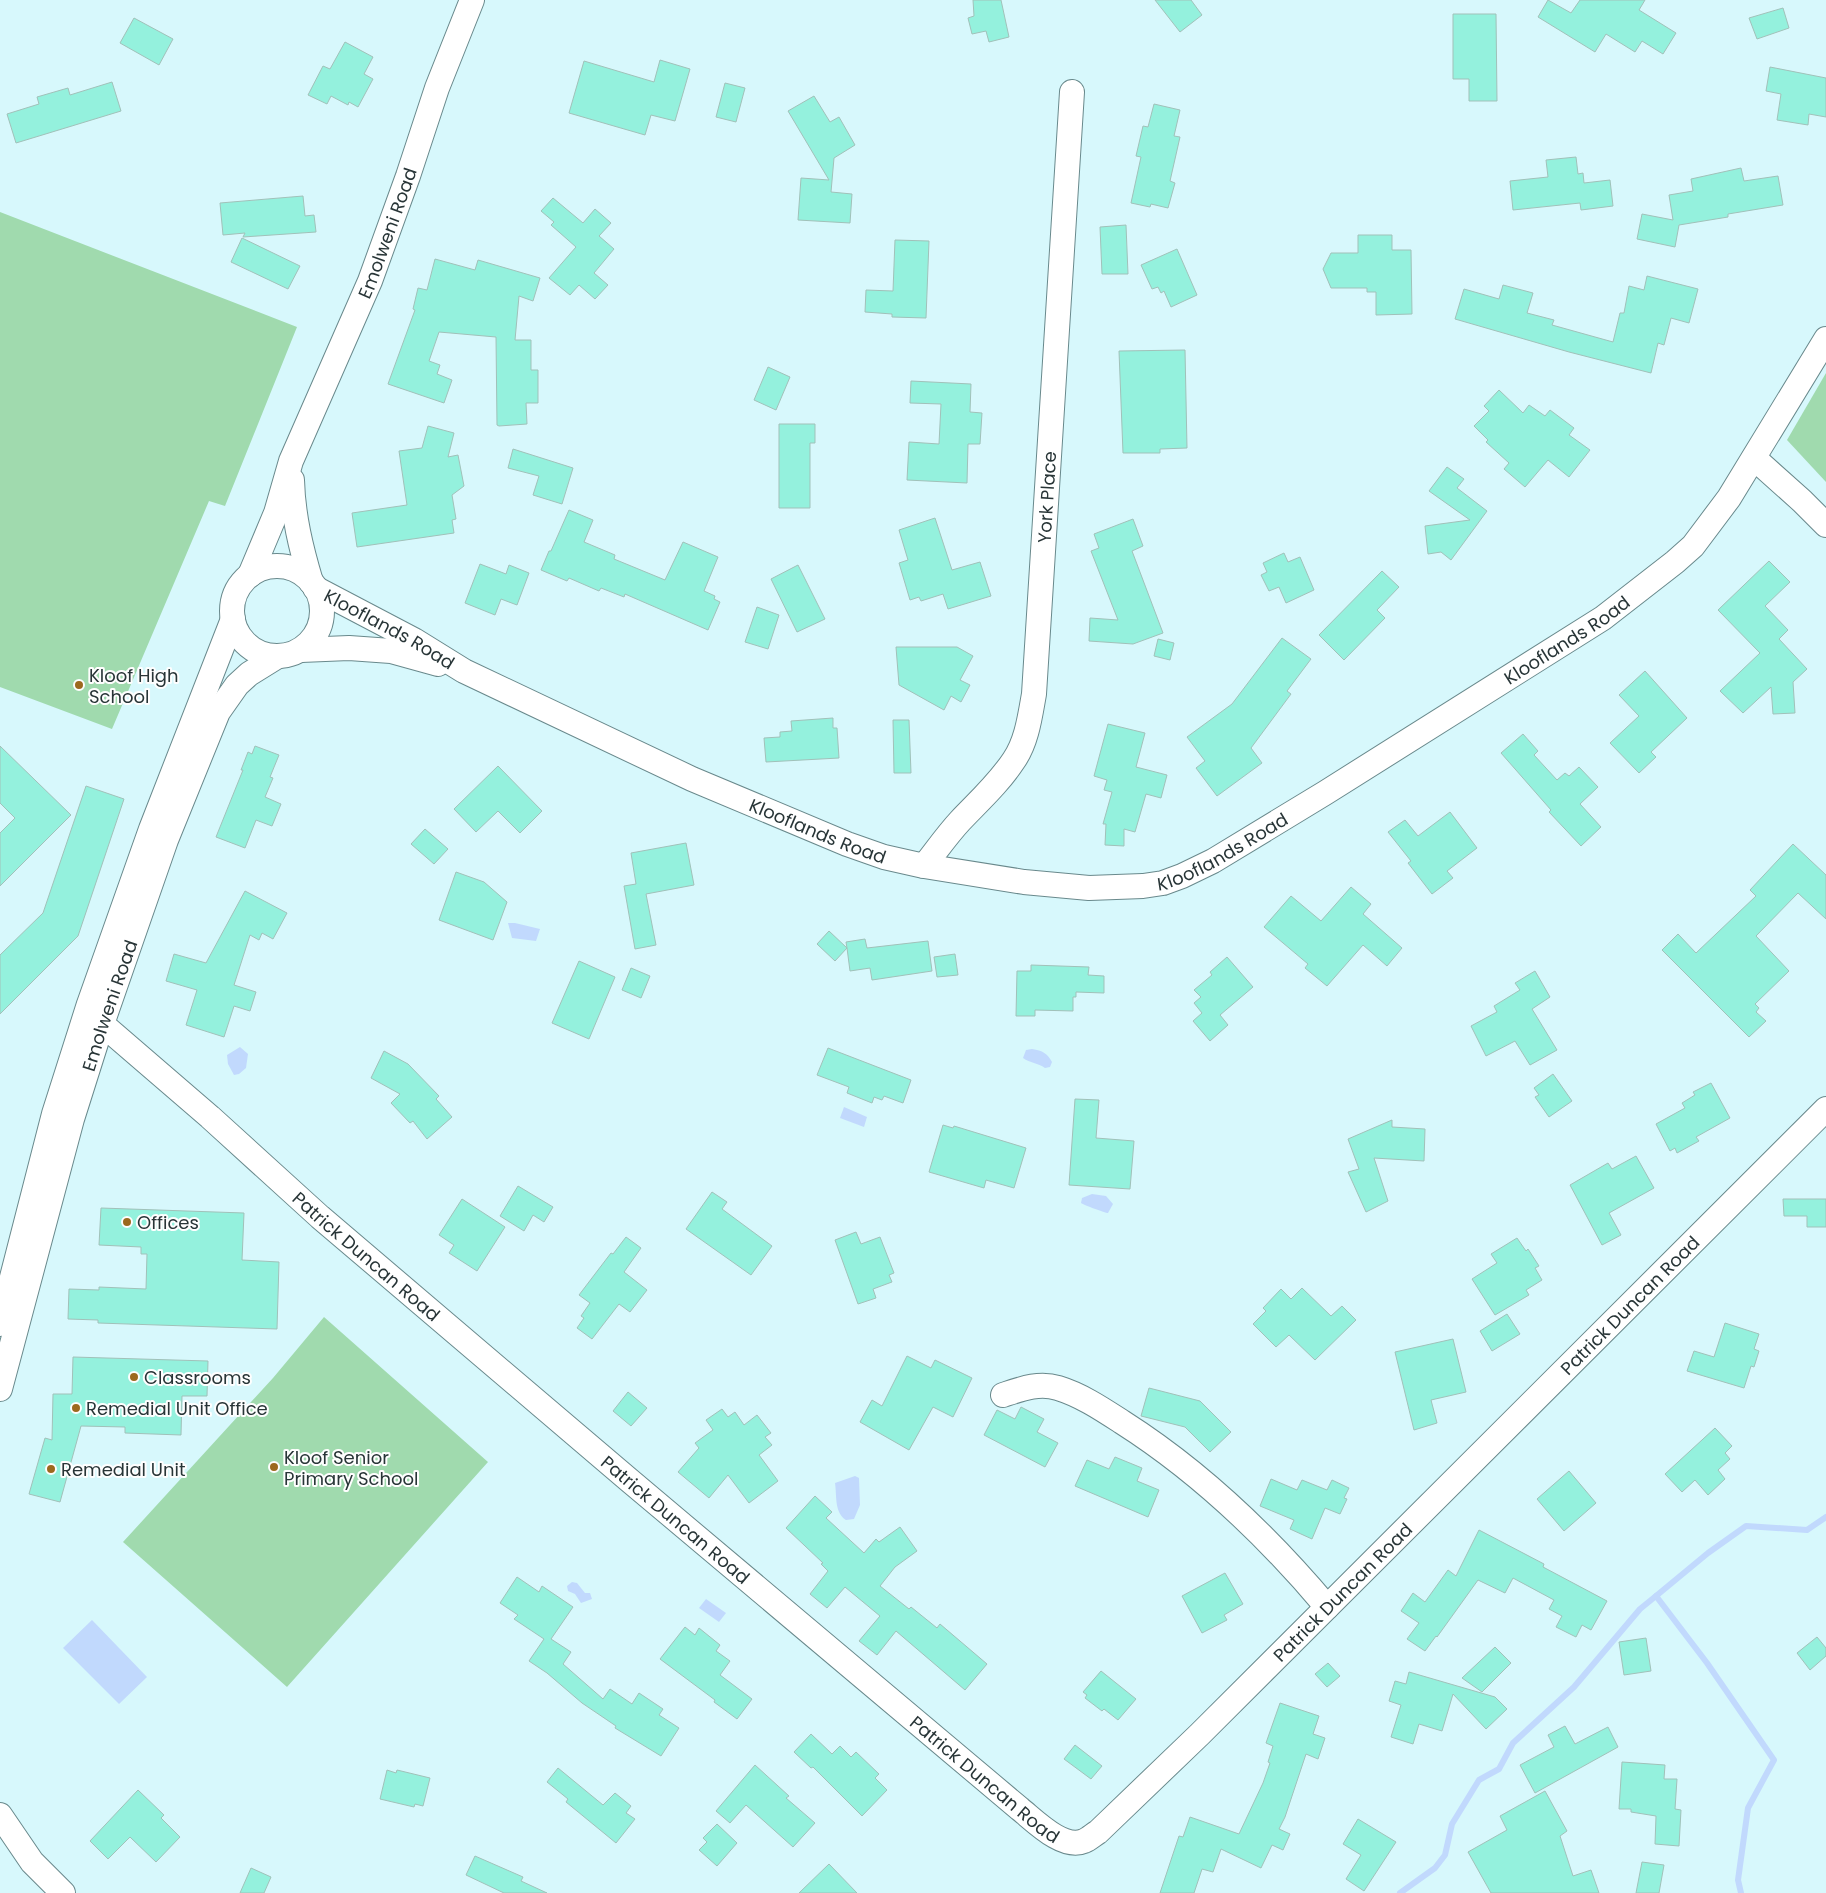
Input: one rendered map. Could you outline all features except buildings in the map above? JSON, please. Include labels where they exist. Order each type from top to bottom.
[{"type":"street","name":"Emolweni Road","points":[[250,575],[273,520],[291,461],[370,280],[408,176],[437,88],[472,0]]},
{"type":"street","name":"York Place","points":[[924,866],[959,822],[1014,760],[1023,742],[1034,694],[1072,92]]},
{"type":"street","name":"Klooflands Road","points":[[313,585],[414,640],[464,671],[611,742],[762,809],[884,857],[924,866],[1024,882],[1090,888],[1143,886],[1163,883],[1205,865],[1333,788],[1610,612],[1662,573],[1693,546],[1712,522],[1754,458],[1826,339]]},
{"type":"street","points":[[1754,458],[1826,525]]},
{"type":"street","name":"Emolweni Road","points":[[291,461],[293,509],[300,544],[313,585]]},
{"type":"street","points":[[275,566],[301,573],[313,585],[320,600],[322,612],[314,637],[289,653],[266,654],[244,642],[237,632],[232,610],[237,590],[250,575],[262,569],[275,566]]},
{"type":"street","name":"Emolweni Road","points":[[0,1324],[54,1114],[89,1004],[150,829],[233,619]]},
{"type":"street","name":"Klooflands Road","points":[[289,653],[349,648],[391,651],[464,671]]},
{"type":"street","name":"Emolweni Road","points":[[0,1389],[72,1119],[102,1024],[166,840],[218,712],[237,685],[249,674],[289,653]]},
{"type":"street","name":"Patrick Duncan Road","points":[[102,1024],[210,1117],[320,1217],[629,1480],[1020,1809],[1061,1840],[1074,1843],[1084,1841],[1098,1832],[1200,1734],[1826,1109]]},
{"type":"street","points":[[92,1054],[118,1055],[152,1067]]},
{"type":"street","points":[[1003,1395],[1030,1386],[1058,1388],[1091,1403],[1141,1434],[1186,1468],[1235,1511],[1292,1565],[1327,1607]]},
{"type":"street","points":[[0,1815],[32,1862],[63,1893]]},
{"type":"green space","points":[[0,212],[297,327],[225,506],[209,501],[112,729],[0,687]]},
{"type":"green space","points":[[1826,373],[1826,482],[1787,440]]},
{"type":"green space","points":[[324,1317],[488,1462],[287,1687],[123,1542],[273,1378]]},
{"type":"water","points":[[508,923],[540,929],[536,941],[512,938]]},
{"type":"water","points":[[240,1047],[248,1054],[246,1068],[239,1074],[234,1075],[228,1064],[227,1055]]},
{"type":"water","points":[[1032,1049],[1046,1054],[1052,1062],[1050,1067],[1045,1068],[1023,1058],[1026,1050]]},
{"type":"water","points":[[844,1107],[867,1117],[864,1127],[840,1118]]},
{"type":"water","points":[[1092,1194],[1106,1196],[1113,1204],[1108,1213],[1081,1203],[1082,1198]]},
{"type":"water","points":[[855,1476],[859,1478],[860,1505],[854,1519],[846,1520],[842,1517],[838,1508],[835,1483]]},
{"type":"water","points":[[572,1582],[577,1583],[585,1593],[590,1593],[592,1599],[581,1603],[575,1594],[568,1591],[567,1586]]},
{"type":"water","points":[[706,1599],[726,1613],[719,1622],[699,1608]]},
{"type":"water","points":[[92,1620],[147,1677],[119,1704],[63,1648]]},
{"type":"waterway","points":[[1741,1893],[1738,1880],[1748,1808],[1774,1760],[1707,1663],[1656,1596],[1708,1553],[1746,1526],[1807,1530],[1826,1517]]},
{"type":"waterway","points":[[1400,1893],[1435,1868],[1445,1855],[1452,1824],[1479,1780],[1499,1769],[1513,1743],[1574,1687],[1640,1609],[1656,1596]]},
{"type":"place","name":"Kloof High School","points":[[79,685]]},
{"type":"place","name":"Offices","points":[[127,1222]]},
{"type":"place","name":"Classrooms","points":[[134,1377]]},
{"type":"place","name":"Remedial Unit Office","points":[[76,1408]]},
{"type":"place","name":"Kloof Senior Primary School","points":[[274,1467]]},
{"type":"place","name":"Remedial Unit","points":[[51,1469]]}]
